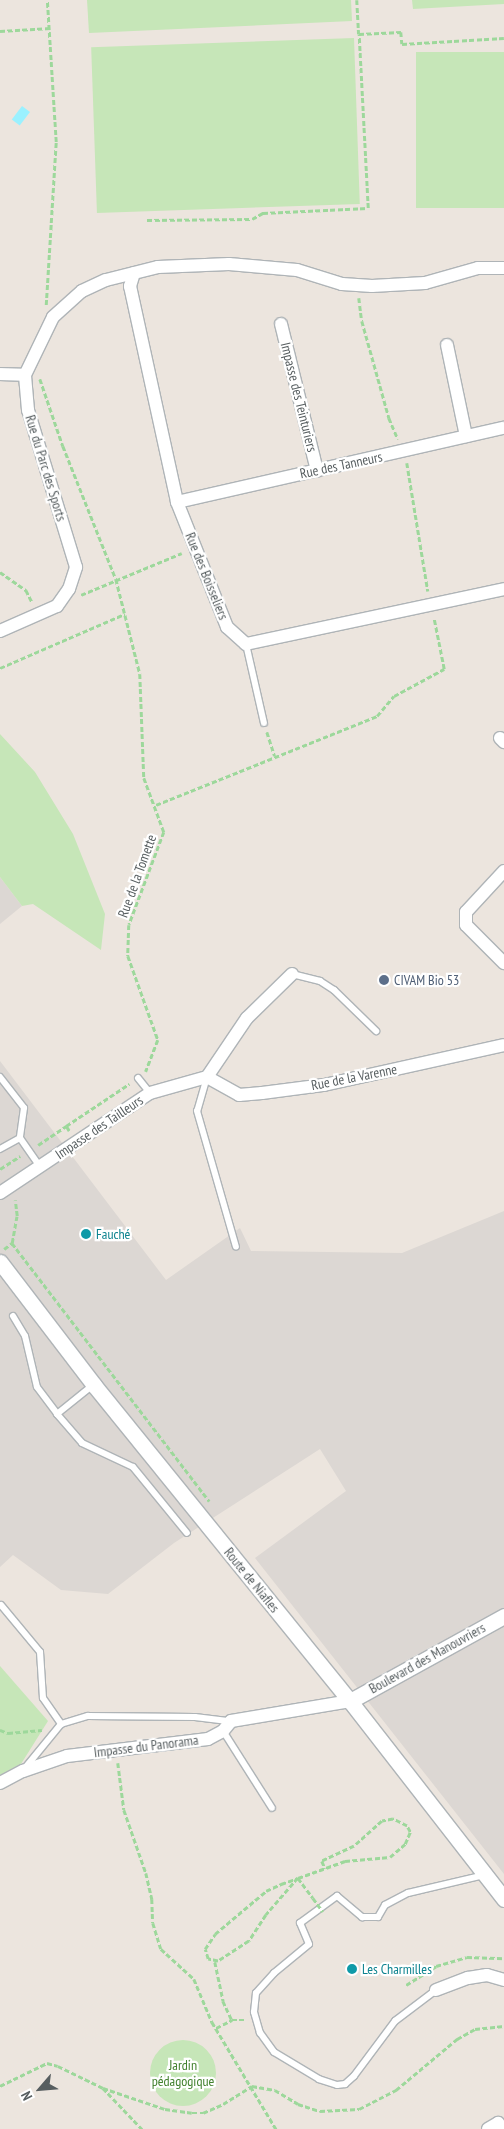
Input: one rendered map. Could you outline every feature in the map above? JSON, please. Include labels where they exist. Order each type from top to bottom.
[{"type":"street","name":"Rue du Parc des Sports","points":[[57,606],[69,589],[76,567],[28,410],[25,375],[53,317],[82,291],[134,273],[158,267],[229,264],[297,270],[342,284],[358,286],[425,283],[478,268],[504,268]]},
{"type":"street","name":"Rue des Boisseliers","points":[[134,273],[130,286],[177,502],[227,627],[246,644]]},
{"type":"street","name":"Impasse des Teinturiers","points":[[281,324],[317,470]]},
{"type":"street","points":[[447,345],[466,436]]},
{"type":"street","points":[[0,374],[25,375]]},
{"type":"street","name":"Rue des Tanneurs","points":[[177,502],[504,428]]},
{"type":"street","points":[[246,644],[504,589]]},
{"type":"street","points":[[0,631],[57,606]]},
{"type":"street","points":[[504,871],[466,912],[466,924],[504,962]]},
{"type":"street","points":[[207,1077],[247,1018],[292,974]]},
{"type":"street","name":"Rue de la Varenne","points":[[207,1077],[239,1094],[262,1093],[324,1085],[504,1045]]},
{"type":"street","name":"Impasse des Tailleurs","points":[[0,1193],[150,1093],[207,1077]]},
{"type":"street","name":"Route de Niafles","points":[[2,1255],[94,1384],[350,1701],[504,1899]]},
{"type":"street","name":"Boulevard des Manouvriers","points":[[350,1701],[504,1616]]},
{"type":"street","points":[[223,1732],[231,1721],[350,1701]]},
{"type":"street","name":"Impasse du Panorama","points":[[0,1784],[23,1770],[67,1756],[115,1748],[208,1739],[223,1732]]},
{"type":"street","points":[[436,1990],[468,1978],[487,1976],[504,1980]]},
{"type":"street","points":[[488,2129],[498,2123],[502,2129]]},
{"type":"lane","points":[[246,644],[264,723]]},
{"type":"lane","points":[[292,974],[320,981],[334,990],[376,1031]]},
{"type":"lane","points":[[0,1077],[26,1112],[19,1131],[20,1138],[40,1167]]},
{"type":"lane","points":[[207,1077],[197,1111],[236,1247]]},
{"type":"lane","points":[[135,1080],[150,1093]]},
{"type":"lane","points":[[0,1150],[20,1138]]},
{"type":"lane","points":[[12,1316],[25,1336],[37,1387],[57,1414],[82,1443],[133,1468],[187,1534]]},
{"type":"lane","points":[[57,1414],[94,1384]]},
{"type":"lane","points":[[1,1605],[40,1652],[43,1698],[46,1706],[60,1724]]},
{"type":"lane","points":[[23,1770],[60,1724],[88,1716],[108,1715],[231,1721]]},
{"type":"lane","points":[[223,1732],[272,1808]]},
{"type":"lane","points":[[436,1990],[395,2021],[345,2084],[337,2085],[319,2079],[274,2052],[260,2033],[256,2020],[256,1993],[274,1973],[309,1944],[300,1923],[337,1896],[362,1917],[378,1917],[385,1905],[408,1893],[484,1875]]},
{"type":"path","points":[[47,0],[51,28],[56,142],[45,304],[53,317]]},
{"type":"path","points":[[147,220],[252,219],[263,213],[368,208],[357,0]]},
{"type":"path","points":[[0,30],[51,28]]},
{"type":"path","points":[[359,34],[401,32],[402,44],[504,38]]},
{"type":"path","points":[[33,356],[63,446],[116,579],[140,674],[144,778],[156,805],[377,716],[394,696],[444,669],[404,452],[389,418],[362,321],[358,286]]},
{"type":"path","points":[[57,606],[116,579],[195,548]]},
{"type":"path","points":[[0,572],[26,590],[38,615]]},
{"type":"path","points":[[0,668],[125,614]]},
{"type":"path","points":[[264,723],[275,756]]},
{"type":"path","name":"Rue de la Tomette","points":[[148,1071],[158,1040],[128,956],[129,924],[164,832],[156,805]]},
{"type":"path","points":[[76,1142],[66,1126],[135,1080]]},
{"type":"path","points":[[2,1255],[12,1243],[16,1216],[14,1199]]},
{"type":"path","points":[[12,1243],[204,1492],[211,1506]]},
{"type":"path","points":[[0,1730],[40,1730],[60,1724]]},
{"type":"path","points":[[115,1748],[124,1810],[146,1873],[156,1935],[165,1955],[194,1979],[216,2028],[276,2129]]},
{"type":"path","points":[[215,1962],[208,1959],[205,1949],[215,1934],[266,1891],[345,1861],[390,1857],[405,1844],[410,1832],[407,1826],[393,1819],[382,1821],[354,1846],[322,1861],[325,1868]]},
{"type":"path","points":[[298,1878],[323,1912]]},
{"type":"path","points":[[215,1962],[249,1942],[266,1915],[298,1878]]},
{"type":"path","points":[[406,1985],[436,1966],[467,1957],[504,1958]]},
{"type":"path","points":[[215,1962],[223,2001],[232,2020]]},
{"type":"path","points":[[216,2028],[232,2020],[256,2020]]},
{"type":"path","points":[[0,2086],[47,2063],[104,2088],[165,2109],[203,2114],[252,2086],[275,2090],[298,2104],[320,2111],[359,2110],[396,2090],[457,2039],[475,2030],[504,2026]]},
{"type":"path","points":[[104,2088],[142,2129]]},
{"type":"shaded area","points":[[0,877],[22,906],[0,924]]},
{"type":"shaded area","points":[[0,1061],[166,1280],[240,1228],[251,1251],[402,1253],[504,1211],[504,1874],[255,1558],[346,1491],[320,1449],[174,1543],[108,1594],[61,1590],[13,1555],[0,1567]]},
{"type":"green space","points":[[87,0],[351,0],[352,21],[89,33]]},
{"type":"green space","points":[[412,0],[504,0],[504,4],[413,9]]},
{"type":"green space","points":[[354,38],[360,204],[97,213],[91,47]]},
{"type":"green space","points":[[416,52],[504,52],[504,208],[416,208]]},
{"type":"green space","points":[[0,734],[35,772],[73,834],[105,914],[101,950],[33,904],[22,906],[0,877]]},
{"type":"green space","points":[[0,1666],[48,1721],[21,1764],[0,1775]]},
{"type":"green space","name":"Jardin pédagogique","points":[[176,2040],[190,2040],[202,2045],[211,2054],[216,2066],[214,2086],[207,2097],[190,2106],[176,2106],[164,2101],[155,2092],[150,2080],[150,2066],[155,2054],[164,2045]]},
{"type":"water","points":[[22,106],[30,112],[20,126],[12,120]]},
{"type":"place","name":"CIVAM Bio 53","points":[[384,980]]},
{"type":"place","name":"Fauché","points":[[86,1234]]},
{"type":"place","name":"Les Charmilles","points":[[352,1969]]}]
